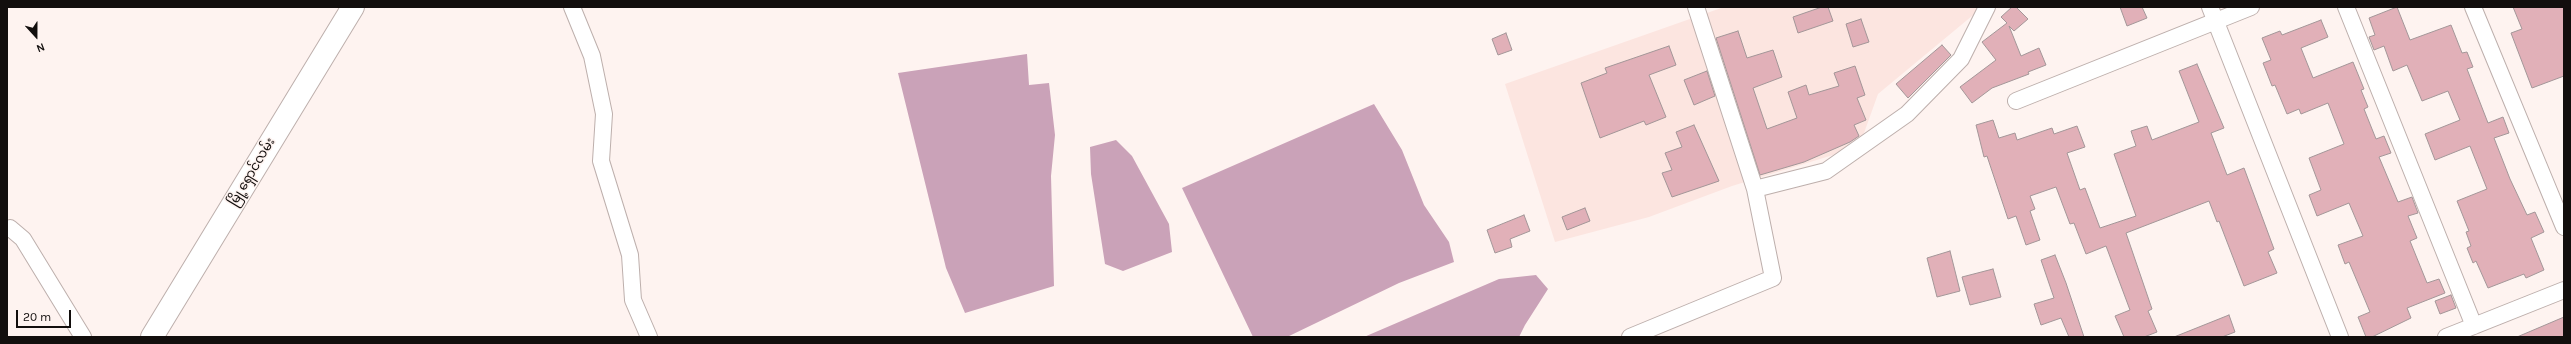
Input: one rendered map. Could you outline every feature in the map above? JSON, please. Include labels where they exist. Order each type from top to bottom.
[{"type":"main road","name":"မြို့ရှောင်လမ်း","points":[[152,337],[353,7]]},
{"type":"street","points":[[572,7],[592,56],[604,114],[601,161],[630,255],[633,300],[649,337]]},
{"type":"street","points":[[1630,337],[1773,278],[1755,189],[1696,7]]},
{"type":"street","points":[[1755,189],[1826,171],[1907,114],[1960,59],[1987,7]]},
{"type":"street","points":[[2016,101],[2213,14],[2251,7]]},
{"type":"street","points":[[2346,7],[2474,326]]},
{"type":"street","points":[[2473,7],[2564,227]]},
{"type":"street","points":[[2213,14],[2340,337]]},
{"type":"street","points":[[7,229],[10,228],[23,239],[83,337]]},
{"type":"street","points":[[2446,337],[2564,290]]},
{"type":"shaded area","points":[[1724,7],[1978,7],[1978,11],[1878,94],[1859,147],[1732,186],[1649,217],[1555,242],[1505,84]]},
{"type":"shaded area","points":[[1027,54],[1029,85],[1049,83],[1055,135],[1051,176],[1054,286],[965,313],[946,268],[898,73]]},
{"type":"shaded area","points":[[1374,104],[1402,150],[1424,205],[1449,242],[1454,262],[1399,283],[1287,337],[1253,337],[1182,188]]},
{"type":"shaded area","points":[[1116,140],[1132,156],[1169,224],[1172,252],[1123,271],[1105,264],[1091,174],[1090,147]]},
{"type":"shaded area","points":[[1536,275],[1548,289],[1519,337],[1364,337],[1499,279]]},
{"type":"building","points":[[1822,7],[1828,7],[1833,21],[1798,33],[1793,17]]},
{"type":"building","points":[[2012,7],[2016,7],[2028,19],[2014,31],[2009,26],[2021,56],[2039,48],[2046,65],[2028,72],[2029,74],[1992,88],[1972,103],[1960,87],[1996,60],[1982,42],[2007,23],[2001,17]]},
{"type":"building","points":[[2120,7],[2142,7],[2147,18],[2127,26]]},
{"type":"building","points":[[2397,7],[2410,40],[2451,25],[2462,53],[2467,52],[2473,67],[2467,69],[2488,123],[2503,117],[2509,133],[2494,138],[2510,179],[2527,215],[2535,212],[2544,232],[2531,238],[2544,270],[2526,278],[2524,274],[2488,288],[2476,261],[2473,263],[2467,248],[2471,246],[2466,232],[2469,231],[2457,201],[2487,189],[2470,146],[2435,160],[2425,134],[2460,120],[2448,91],[2422,101],[2407,65],[2393,71],[2384,46],[2374,50],[2369,37],[2375,35],[2369,18]]},
{"type":"building","points":[[2513,7],[2564,7],[2564,76],[2532,88],[2511,33],[2522,29]]},
{"type":"building","points":[[1861,19],[1869,42],[1853,47],[1846,24]]},
{"type":"building","points":[[2321,20],[2328,37],[2301,48],[2313,78],[2353,62],[2364,89],[2361,90],[2368,107],[2364,109],[2376,139],[2384,136],[2391,153],[2379,157],[2398,202],[2412,197],[2418,213],[2408,216],[2417,238],[2410,241],[2427,283],[2439,279],[2445,293],[2407,308],[2411,318],[2372,337],[2366,337],[2358,317],[2370,312],[2349,262],[2345,264],[2338,245],[2363,236],[2349,203],[2317,216],[2309,195],[2321,190],[2309,158],[2344,144],[2328,103],[2301,114],[2299,109],[2287,114],[2275,85],[2272,86],[2263,63],[2271,60],[2262,38],[2280,31],[2282,35]]},
{"type":"building","points":[[1738,31],[1747,58],[1773,50],[1782,77],[1753,88],[1767,129],[1797,118],[1788,92],[1806,85],[1809,95],[1839,86],[1834,73],[1855,66],[1865,95],[1857,98],[1866,120],[1854,125],[1859,136],[1850,142],[1804,162],[1760,175],[1716,38]]},
{"type":"building","points":[[1506,33],[1512,50],[1498,55],[1492,39]]},
{"type":"building","points":[[1942,45],[1951,55],[1908,98],[1896,84]]},
{"type":"building","points":[[1669,46],[1676,65],[1649,75],[1666,117],[1646,125],[1644,121],[1600,138],[1581,83],[1607,73],[1605,68]]},
{"type":"building","points":[[2197,64],[2224,128],[2211,133],[2227,175],[2244,168],[2274,249],[2268,252],[2277,273],[2244,286],[2219,221],[2217,222],[2209,201],[2126,233],[2152,309],[2148,311],[2157,332],[2144,337],[2124,337],[2115,316],[2130,310],[2106,246],[2086,254],[2074,223],[2070,224],[2056,187],[2030,196],[2035,209],[2030,211],[2040,240],[2026,245],[2016,216],[2008,219],[1987,156],[1984,157],[1976,125],[1993,120],[1999,138],[2015,133],[2017,140],[2052,128],[2054,134],[2077,126],[2085,147],[2067,153],[2080,190],[2085,188],[2100,228],[2136,216],[2114,154],[2136,146],[2131,131],[2147,126],[2152,140],[2199,122],[2179,71]]},
{"type":"building","points":[[1707,71],[1715,96],[1694,105],[1684,80]]},
{"type":"building","points":[[1694,125],[1719,181],[1672,197],[1662,173],[1672,170],[1665,153],[1682,147],[1676,132]]},
{"type":"building","points":[[1585,208],[1590,221],[1567,230],[1562,217]]},
{"type":"building","points":[[1524,215],[1530,231],[1510,239],[1512,247],[1495,253],[1487,230]]},
{"type":"building","points":[[1950,251],[1960,291],[1937,297],[1927,258]]},
{"type":"building","points":[[2055,255],[2084,337],[2069,337],[2061,318],[2041,325],[2034,304],[2054,298],[2041,260]]},
{"type":"building","points":[[1993,269],[2001,297],[1970,305],[1962,277]]},
{"type":"building","points":[[2451,295],[2456,308],[2440,314],[2435,301]]},
{"type":"building","points":[[2229,315],[2235,332],[2222,337],[2174,337]]},
{"type":"building","points":[[2564,317],[2564,337],[2517,337]]}]
